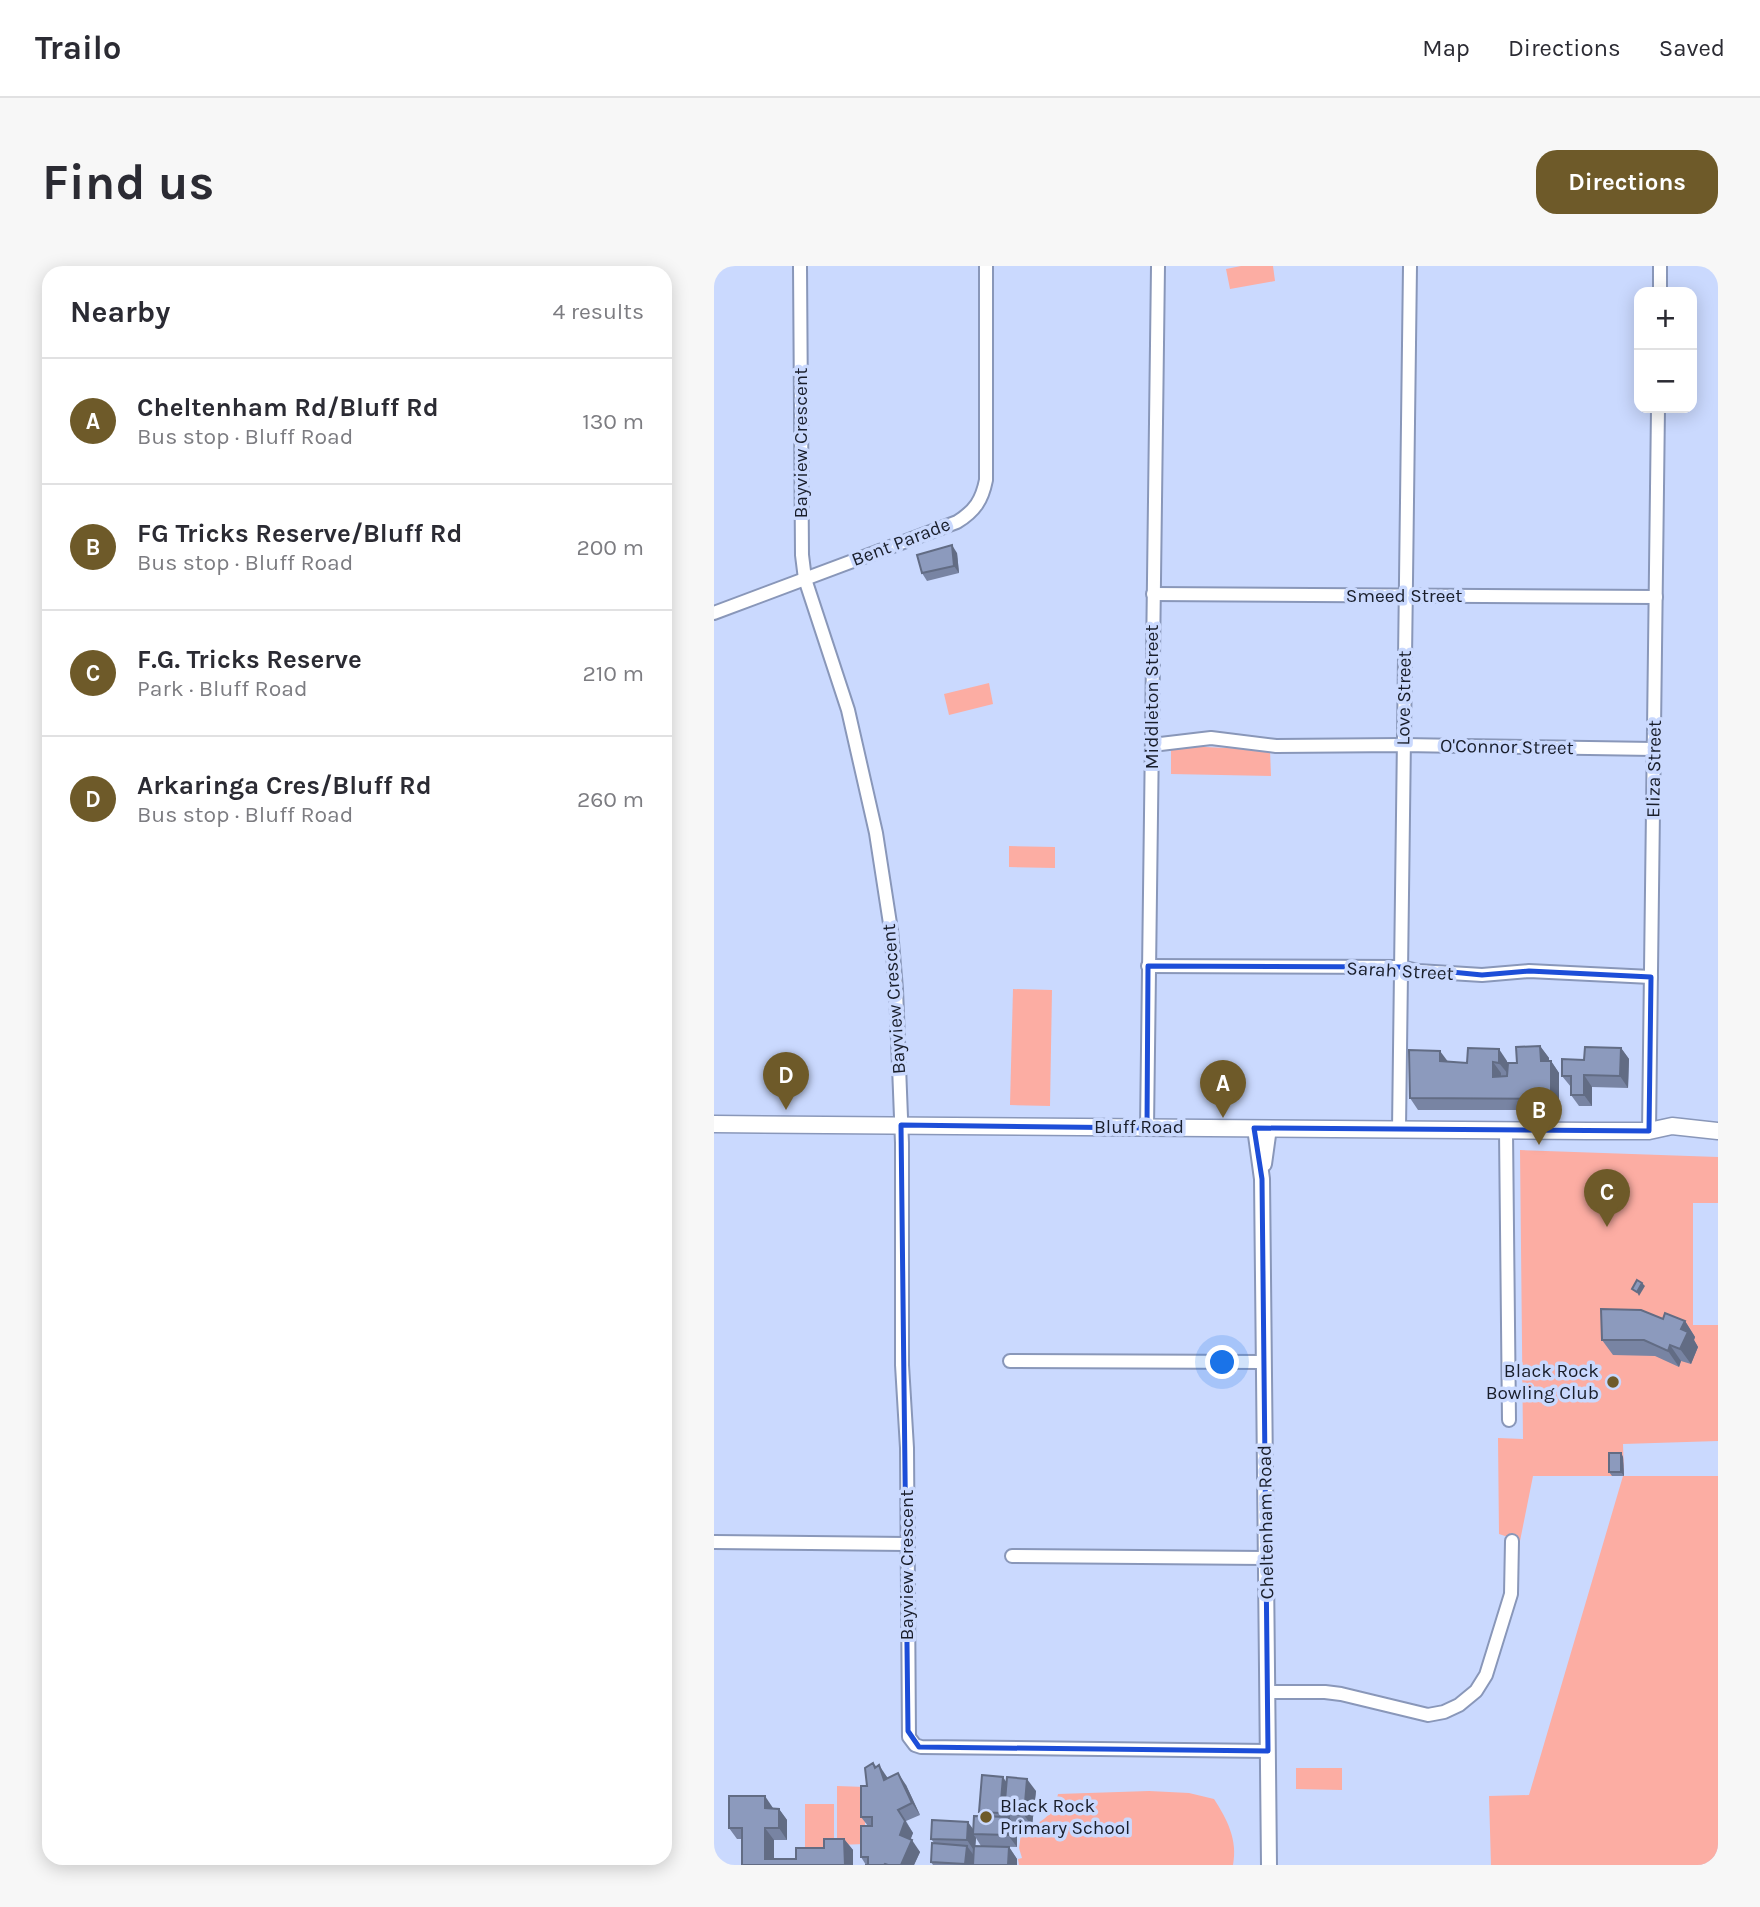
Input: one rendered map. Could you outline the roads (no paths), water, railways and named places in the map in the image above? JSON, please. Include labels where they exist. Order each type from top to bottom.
[{"type":"main road","name":"Bluff Road","points":[[714,1124],[1649,1130],[1672,1136],[1692,1137],[1714,1131]]},
{"type":"street","name":"Bayview Crescent","points":[[800,266],[801,533],[805,579],[848,710],[876,833],[891,930],[896,989],[901,1125],[902,1365],[907,1448],[908,1731],[911,1742],[921,1747],[1268,1751]]},
{"type":"street","name":"Bent Parade","points":[[714,613],[957,522],[977,506],[986,480],[986,266]]},
{"type":"street","name":"Middleton Street","points":[[1147,1128],[1158,266]]},
{"type":"street","name":"Love Street","points":[[1399,1129],[1410,266]]},
{"type":"street","points":[[1660,266],[1660,287]]},
{"type":"street","name":"Eliza Street","points":[[1649,1130],[1658,413]]},
{"type":"street","name":"Smeed Street","points":[[1153,594],[1656,597]]},
{"type":"street","name":"O'Connor Street","points":[[1152,745],[1211,738],[1276,746],[1403,745],[1654,750]]},
{"type":"street","name":"Sarah Street","points":[[1148,966],[1401,967],[1418,971],[1482,975],[1529,971],[1651,977]]},
{"type":"street","name":"Cheltenham Road","points":[[1262,1128],[1269,1865]]},
{"type":"street","points":[[1506,1131],[1509,1420]]},
{"type":"street","points":[[1010,1361],[1264,1362]]},
{"type":"street","points":[[1268,1692],[1333,1693],[1428,1715],[1459,1705],[1476,1691],[1486,1675],[1511,1594],[1512,1541]]},
{"type":"street","points":[[714,1542],[907,1544]]},
{"type":"street","points":[[1012,1556],[1266,1558]]},
{"type":"place","name":"Arkaringa Cres/Bluff Rd","points":[[786,1110]]},
{"type":"place","name":"Cheltenham Rd/Bluff Rd","points":[[1223,1118]]},
{"type":"place","name":"FG Tricks Reserve/Bluff Rd","points":[[1539,1145]]},
{"type":"place","name":"F.G. Tricks Reserve","points":[[1607,1227]]},
{"type":"place","name":"Black Rock Bowling Club","points":[[1613,1382]]},
{"type":"place","name":"Black Rock Primary School","points":[[986,1817]]}]
